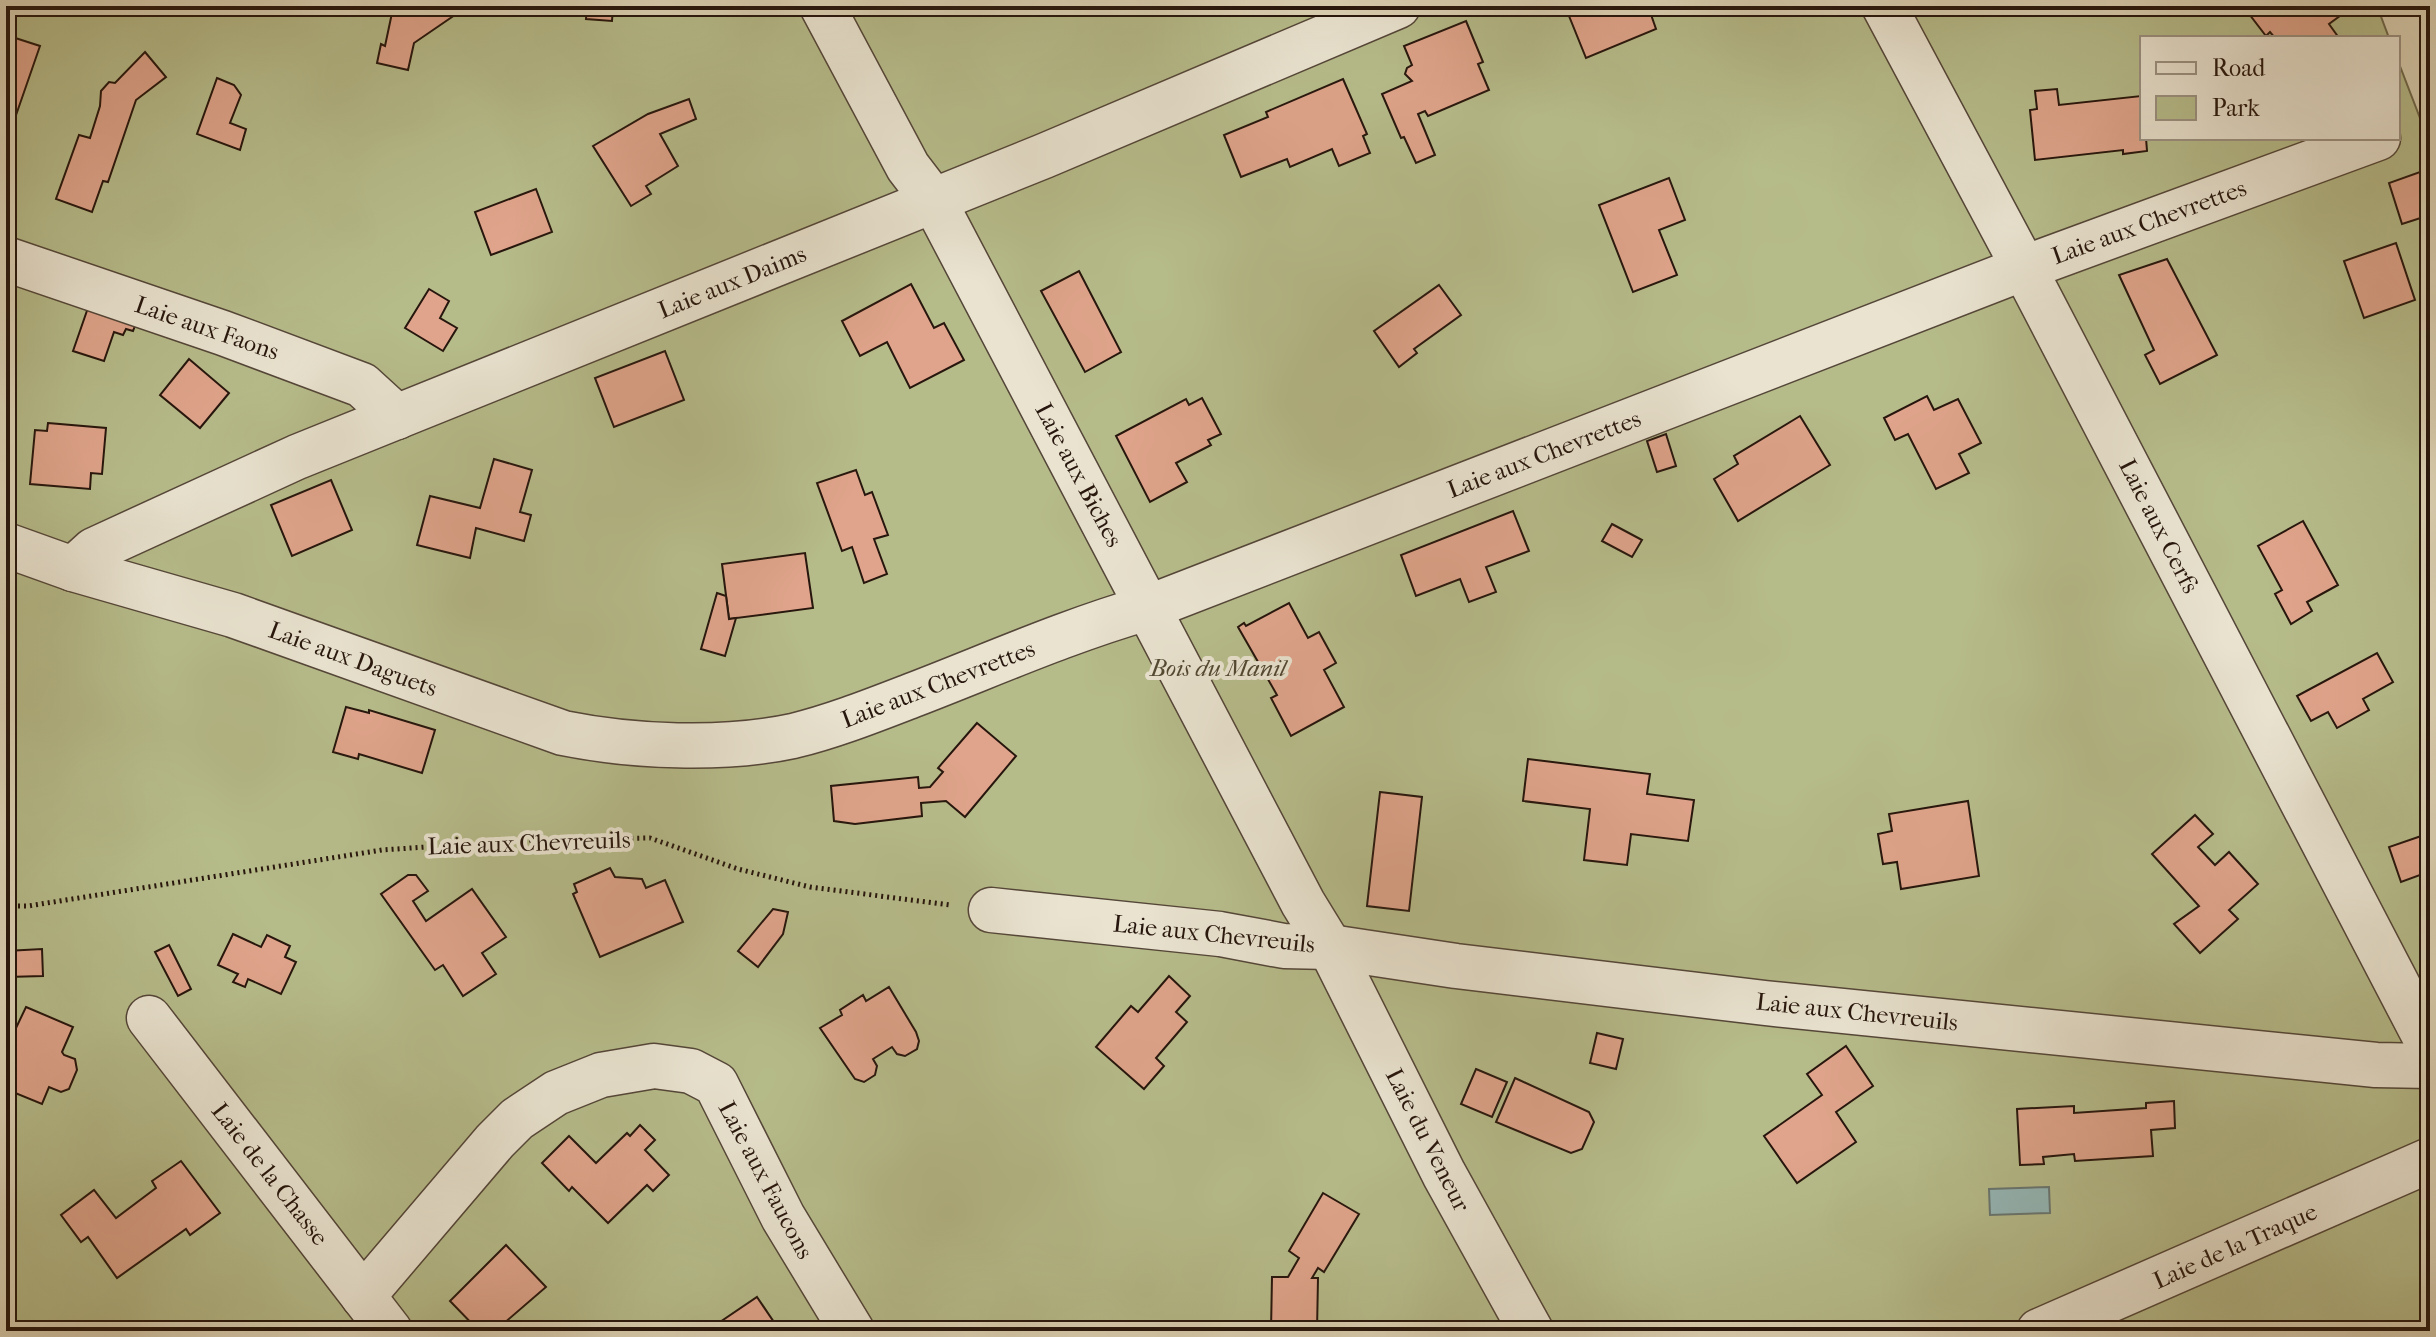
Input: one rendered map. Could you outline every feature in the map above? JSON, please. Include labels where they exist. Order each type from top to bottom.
[{"type":"street","name":"Laie aux Biches","points":[[822,6],[908,167],[934,201],[1303,903],[1330,947]]},
{"type":"street","name":"Laie aux Daims","points":[[73,569],[94,550],[297,457],[934,201],[1398,6]]},
{"type":"street","name":"Laie aux Cerfs","points":[[1884,6],[2430,1047]]},
{"type":"street","name":"Laie aux Chevrettes","points":[[704,744],[791,736],[837,724],[1099,622],[1147,608],[2024,268],[2373,140]]},
{"type":"street","name":"Laie aux Faons","points":[[6,259],[223,333],[362,385],[397,417]]},
{"type":"street","name":"Laie aux Daguets","points":[[6,545],[73,569],[233,615],[563,733],[607,742],[704,744]]},
{"type":"street","name":"Laie aux Chevreuils","points":[[991,910],[1220,934],[1284,946],[1330,947],[1456,966],[1765,1003],[2376,1065],[2430,1066]]},
{"type":"street","name":"Laie du Veneur","points":[[1330,947],[1444,1174],[1531,1331]]},
{"type":"street","name":"Laie de la Chasse","points":[[149,1018],[390,1331]]},
{"type":"street","name":"Laie aux Faucons","points":[[363,1296],[517,1119],[556,1093],[601,1075],[654,1066],[691,1071],[716,1084],[783,1217],[852,1331]]},
{"type":"street","name":"Laie de la Traque","points":[[2039,1331],[2430,1160]]},
{"type":"path","name":"Laie aux Chevreuils","points":[[6,906],[28,906],[382,850],[528,840],[650,838],[738,869],[810,887],[991,910]]},
{"type":"green space","name":"Bois du Manil","points":[[6,6],[2377,6],[2388,36],[2140,36],[2140,140],[2400,140],[2400,66],[2430,144],[2430,1331],[6,1331]]},
{"type":"water","points":[[2049,1187],[2050,1213],[1990,1215],[1989,1189]]},
{"type":"building","points":[[387,6],[468,6],[414,43],[408,70],[377,63],[381,44],[385,46],[392,13]]},
{"type":"building","points":[[587,6],[613,6],[612,21],[586,19]]},
{"type":"building","points":[[1565,6],[1648,6],[1656,29],[1586,58]]},
{"type":"building","points":[[2243,6],[2345,6],[2348,10],[2329,24],[2338,36],[2273,36],[2270,32],[2266,36]]},
{"type":"building","points":[[1466,21],[1483,62],[1478,64],[1489,90],[1428,116],[1425,111],[1418,114],[1435,155],[1416,163],[1404,137],[1401,138],[1382,94],[1412,81],[1405,74],[1412,65],[1404,46]]},
{"type":"building","points":[[6,35],[40,46],[6,144]]},
{"type":"building","points":[[145,52],[166,77],[136,100],[108,182],[103,181],[92,212],[56,199],[79,135],[90,138],[100,106],[101,91],[109,82],[115,83]]},
{"type":"building","points":[[217,78],[234,85],[241,95],[230,123],[246,129],[240,150],[197,134]]},
{"type":"building","points":[[1343,79],[1367,134],[1363,136],[1370,153],[1339,166],[1332,149],[1290,167],[1287,159],[1241,177],[1224,135],[1268,117],[1266,112]]},
{"type":"building","points":[[2057,89],[2059,105],[2140,96],[2140,140],[2146,140],[2147,151],[2123,154],[2123,150],[2035,160],[2030,110],[2037,109],[2035,91]]},
{"type":"building","points":[[689,99],[696,119],[660,134],[678,166],[646,186],[651,194],[631,206],[593,146],[648,114]]},
{"type":"building","points":[[2420,172],[2430,201],[2430,215],[2402,224],[2389,183]]},
{"type":"building","points":[[1669,178],[1685,220],[1659,230],[1677,275],[1633,292],[1599,205]]},
{"type":"building","points":[[536,189],[552,232],[491,255],[475,212]]},
{"type":"building","points":[[2396,243],[2415,300],[2364,318],[2344,261]]},
{"type":"building","points":[[2167,259],[2217,355],[2160,384],[2145,355],[2154,350],[2119,275]]},
{"type":"building","points":[[1079,271],[1121,352],[1085,372],[1041,291]]},
{"type":"building","points":[[911,284],[934,328],[944,323],[964,360],[910,388],[887,342],[860,356],[842,321]]},
{"type":"building","points":[[1439,285],[1461,315],[1414,349],[1417,353],[1399,367],[1374,331]]},
{"type":"building","points":[[429,289],[449,301],[440,318],[457,328],[443,351],[405,328]]},
{"type":"building","points":[[90,302],[138,318],[133,331],[126,329],[123,335],[114,332],[104,361],[73,351]]},
{"type":"building","points":[[665,351],[684,400],[614,427],[595,378]]},
{"type":"building","points":[[189,359],[229,393],[200,428],[160,395]]},
{"type":"building","points":[[1927,396],[1934,410],[1958,399],[1981,443],[1959,454],[1969,473],[1936,489],[1908,434],[1895,440],[1884,418]]},
{"type":"building","points":[[1202,398],[1221,434],[1208,440],[1211,445],[1176,463],[1187,482],[1150,502],[1116,436],[1186,399],[1189,405]]},
{"type":"building","points":[[1800,416],[1830,465],[1738,521],[1714,479],[1738,464],[1734,456]]},
{"type":"building","points":[[48,423],[106,428],[102,474],[91,473],[90,489],[30,484],[35,430],[47,431]]},
{"type":"building","points":[[1666,434],[1676,466],[1657,472],[1647,441]]},
{"type":"building","points":[[494,459],[532,470],[520,512],[531,515],[524,541],[476,528],[470,558],[417,545],[430,496],[480,508]]},
{"type":"building","points":[[856,470],[865,495],[872,492],[888,535],[874,539],[887,574],[864,583],[852,547],[842,551],[817,483]]},
{"type":"building","points":[[331,480],[352,530],[292,556],[271,505]]},
{"type":"building","points":[[1513,511],[1529,551],[1486,567],[1496,592],[1469,602],[1460,579],[1416,596],[1401,555]]},
{"type":"building","points":[[2303,521],[2338,585],[2307,602],[2312,611],[2291,624],[2275,594],[2282,590],[2258,546]]},
{"type":"building","points":[[1612,524],[1642,540],[1632,557],[1602,541]]},
{"type":"building","points":[[805,553],[813,608],[729,619],[722,564]]},
{"type":"building","points":[[717,593],[726,596],[729,619],[736,618],[725,656],[701,649]]},
{"type":"building","points":[[1289,603],[1308,638],[1319,632],[1336,663],[1324,670],[1344,707],[1291,736],[1271,698],[1277,695],[1238,627],[1244,623],[1246,626]]},
{"type":"building","points":[[2377,653],[2393,682],[2363,699],[2369,710],[2337,728],[2328,712],[2311,721],[2297,696]]},
{"type":"building","points":[[346,707],[369,713],[369,710],[435,730],[422,773],[359,754],[358,759],[333,752]]},
{"type":"building","points":[[977,723],[1016,756],[965,817],[946,801],[921,803],[922,816],[855,824],[834,821],[831,786],[918,777],[919,788],[930,787],[943,772],[938,768]]},
{"type":"building","points":[[1528,759],[1650,774],[1647,794],[1694,800],[1688,841],[1631,834],[1627,865],[1584,860],[1590,809],[1523,801]]},
{"type":"building","points":[[1380,792],[1422,797],[1409,911],[1367,906]]},
{"type":"building","points":[[1968,801],[1979,876],[1901,889],[1897,862],[1883,864],[1878,834],[1892,831],[1889,814]]},
{"type":"building","points":[[2195,815],[2213,834],[2198,847],[2215,865],[2229,852],[2258,884],[2229,910],[2238,919],[2200,953],[2174,924],[2199,906],[2152,854]]},
{"type":"building","points":[[2430,833],[2430,879],[2428,872],[2401,882],[2389,847]]},
{"type":"building","points":[[610,868],[615,877],[642,879],[646,888],[665,880],[683,922],[600,957],[573,894],[577,892],[574,884]]},
{"type":"building","points":[[408,875],[416,875],[428,891],[413,901],[426,921],[472,889],[506,937],[482,953],[496,974],[463,996],[443,965],[435,970],[381,894]]},
{"type":"building","points":[[773,909],[788,912],[783,934],[758,967],[738,951]]},
{"type":"building","points":[[233,934],[261,947],[267,935],[290,946],[285,957],[296,962],[281,994],[248,979],[245,987],[233,982],[238,974],[218,965]]},
{"type":"building","points":[[169,945],[191,989],[178,996],[155,952]]},
{"type":"building","points":[[42,949],[43,976],[7,977],[6,951]]},
{"type":"building","points":[[1169,976],[1190,996],[1176,1012],[1187,1022],[1156,1058],[1164,1066],[1144,1089],[1096,1047],[1131,1006],[1138,1012]]},
{"type":"building","points":[[889,987],[916,1032],[919,1041],[917,1049],[905,1056],[897,1054],[892,1047],[873,1059],[877,1066],[875,1075],[864,1082],[855,1079],[820,1028],[842,1015],[840,1010],[863,995],[866,1001]]},
{"type":"building","points":[[26,1007],[73,1027],[62,1052],[75,1059],[77,1070],[69,1089],[61,1092],[49,1087],[42,1104],[13,1092],[6,1108],[6,1049]]},
{"type":"building","points":[[1597,1033],[1623,1039],[1616,1069],[1590,1063]]},
{"type":"building","points":[[1846,1046],[1873,1086],[1836,1112],[1856,1142],[1797,1183],[1764,1136],[1822,1095],[1807,1074]]},
{"type":"building","points":[[1476,1069],[1507,1082],[1492,1117],[1461,1104]]},
{"type":"building","points":[[1515,1078],[1589,1112],[1594,1122],[1582,1149],[1571,1153],[1496,1122]]},
{"type":"building","points":[[2174,1101],[2175,1128],[2151,1130],[2153,1156],[2075,1161],[2074,1154],[2043,1157],[2044,1164],[2020,1165],[2017,1109],[2074,1106],[2074,1113],[2146,1108],[2146,1103]]},
{"type":"building","points":[[640,1125],[655,1140],[645,1150],[669,1175],[653,1191],[647,1185],[608,1223],[572,1187],[569,1191],[542,1163],[569,1136],[596,1163],[627,1133],[630,1136]]},
{"type":"building","points":[[181,1161],[220,1213],[190,1235],[186,1229],[117,1278],[88,1237],[81,1242],[61,1215],[94,1190],[116,1218],[156,1188],[152,1181]]},
{"type":"building","points":[[1323,1193],[1359,1214],[1324,1272],[1318,1268],[1312,1278],[1318,1278],[1317,1331],[1271,1331],[1272,1277],[1288,1277],[1299,1258],[1289,1251]]},
{"type":"building","points":[[506,1245],[546,1287],[495,1331],[479,1331],[450,1301]]},
{"type":"building","points":[[757,1297],[780,1331],[726,1331],[720,1322]]}]
